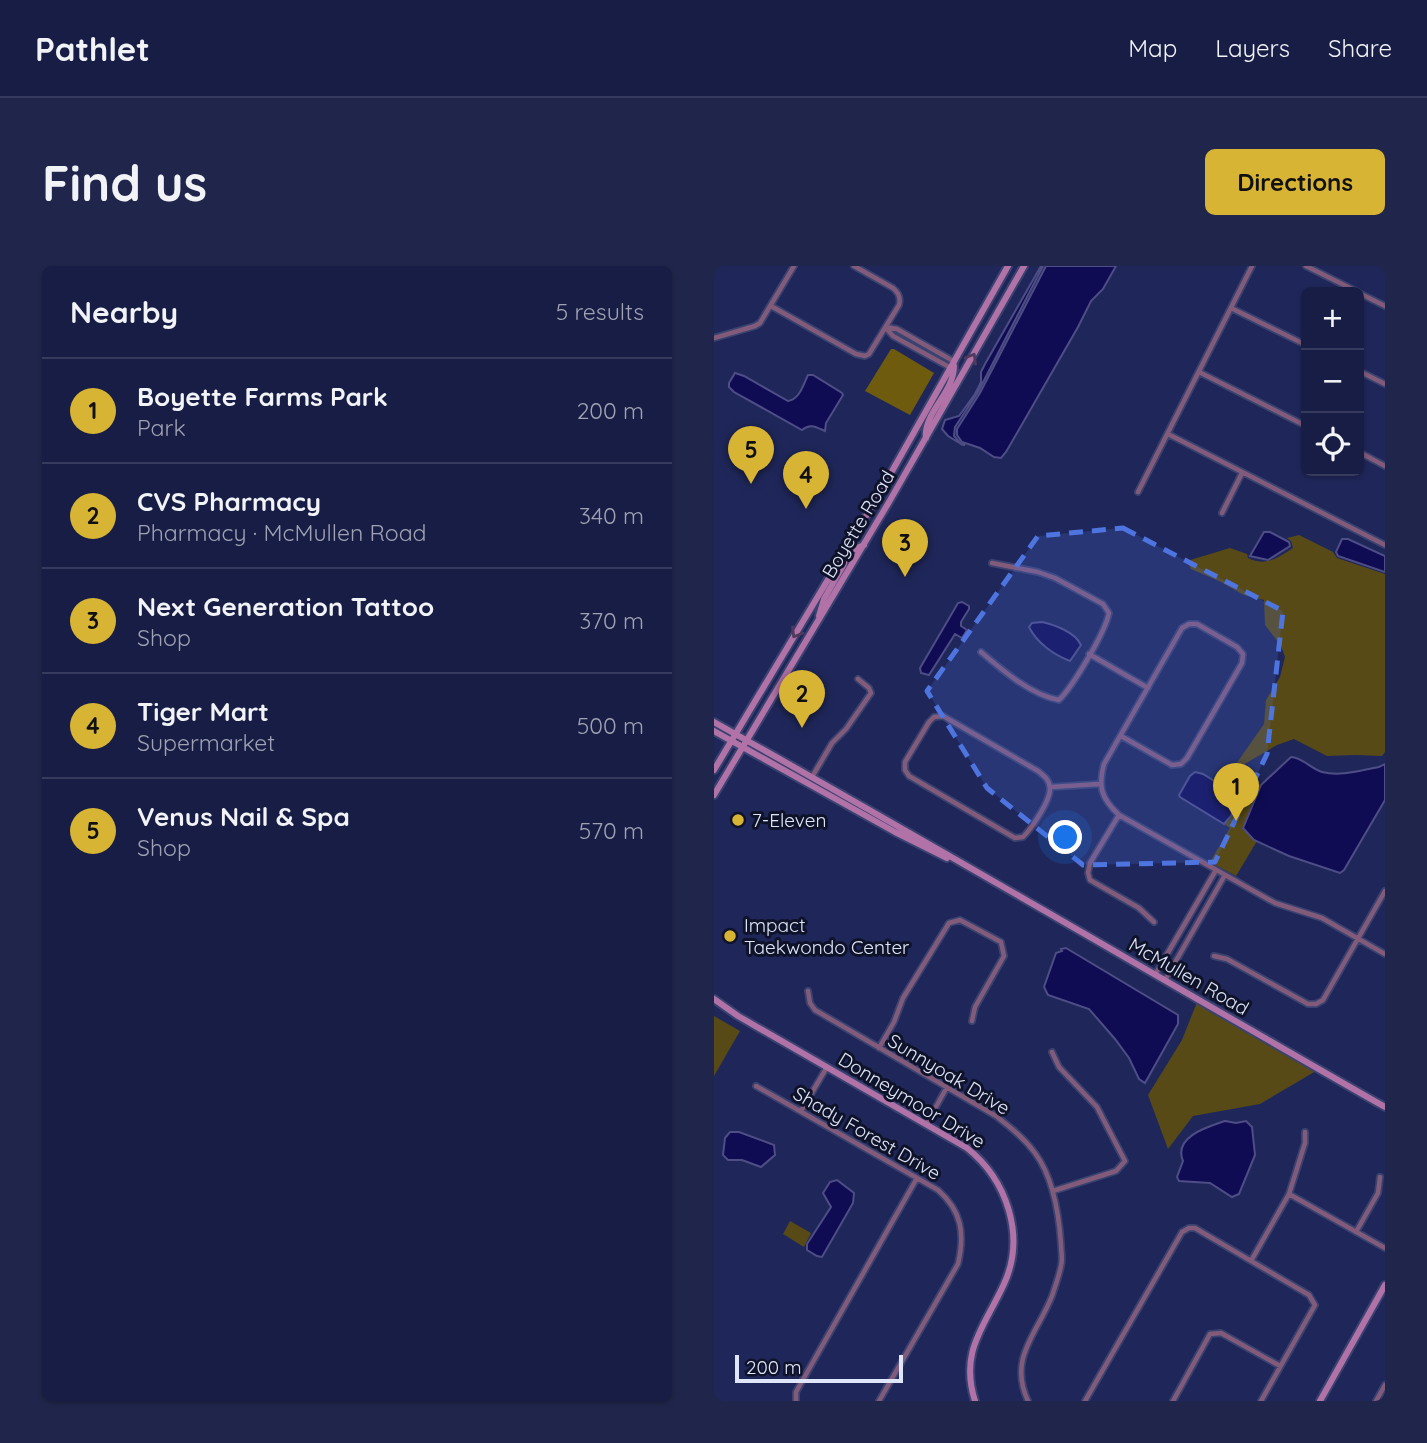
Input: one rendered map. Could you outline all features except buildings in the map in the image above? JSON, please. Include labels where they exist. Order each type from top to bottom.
[{"type":"street","points":[[714,338],[758,325],[794,266]]},
{"type":"street","points":[[771,306],[860,356],[865,356],[872,351],[899,305],[900,298],[893,288],[854,266]]},
{"type":"street","name":"Boyette Road","points":[[714,770],[843,554],[1008,266]]},
{"type":"street","name":"Boyette Road","points":[[714,795],[864,545],[1024,266]]},
{"type":"street","points":[[1138,492],[1252,266]]},
{"type":"street","points":[[1306,266],[1348,287]]},
{"type":"street","points":[[1364,295],[1385,306]]},
{"type":"street","points":[[1231,308],[1301,343]]},
{"type":"street","points":[[886,327],[893,336],[953,365],[953,376],[927,425],[926,438]]},
{"type":"street","points":[[1199,372],[1301,423]]},
{"type":"street","points":[[1364,374],[1385,384]]},
{"type":"street","points":[[1168,434],[1385,545]]},
{"type":"street","points":[[1364,455],[1385,466]]},
{"type":"street","points":[[1222,513],[1242,473]]},
{"type":"street","points":[[819,621],[824,599],[844,564],[843,554],[864,545]]},
{"type":"street","points":[[981,652],[1006,674],[1048,698],[1059,700],[1067,692],[1089,654],[1107,622],[1109,613],[1103,604],[1055,578],[992,563]]},
{"type":"street","points":[[1121,736],[1172,765],[1181,764],[1242,663],[1242,654],[1237,647],[1197,624],[1182,628],[1104,764],[1100,784],[1108,805],[1119,815],[1275,903],[1322,918],[1385,954]]},
{"type":"street","points":[[1089,654],[1148,688]]},
{"type":"street","points":[[812,777],[832,743],[846,729],[871,693],[858,678]]},
{"type":"street","points":[[943,716],[1038,771],[1047,778],[1051,787],[1048,798],[1030,830],[1023,837],[1015,838],[909,776],[905,770],[905,762],[929,722],[934,717],[943,716]]},
{"type":"street","name":"McMullen Road","points":[[714,722],[736,734],[745,744],[977,873],[1385,1107]]},
{"type":"street","name":"McMullen Road","points":[[714,731],[812,777],[924,844]]},
{"type":"street","points":[[1051,787],[1100,784]]},
{"type":"street","points":[[1119,815],[1090,863],[1090,880],[1139,908],[1154,922]]},
{"type":"street","points":[[1155,975],[1216,870]]},
{"type":"street","points":[[1164,981],[1225,875]]},
{"type":"street","points":[[1214,956],[1227,960],[1308,1004],[1316,1004],[1323,1000],[1385,891]]},
{"type":"street","points":[[879,1048],[904,998],[949,923],[960,920],[1001,942],[1004,956],[975,1007],[972,1021]]},
{"type":"street","name":"Sunnyoak Drive","points":[[808,991],[810,1003],[815,1010],[996,1116],[1019,1134],[1037,1155],[1053,1191],[1062,1264],[1051,1298],[1025,1349],[1021,1364],[1022,1382],[1028,1401]]},
{"type":"street","name":"Donneymoor Drive","points":[[714,999],[738,1016],[967,1148],[980,1158],[996,1179],[1012,1220],[1013,1241],[1004,1283],[976,1338],[971,1375],[975,1401]]},
{"type":"street","points":[[1052,1052],[1059,1066],[1097,1107],[1125,1161],[1116,1171],[1053,1191]]},
{"type":"street","points":[[801,1112],[827,1067]]},
{"type":"street","name":"Shady Forest Drive","points":[[756,1086],[937,1189],[953,1206],[962,1232],[958,1264],[879,1401]]},
{"type":"street","points":[[927,1124],[947,1087]]},
{"type":"street","points":[[1251,1261],[1289,1195],[1305,1143],[1305,1132]]},
{"type":"street","points":[[1356,1232],[1378,1193],[1380,1177]]},
{"type":"street","points":[[796,1401],[796,1392],[917,1178]]},
{"type":"street","points":[[1289,1195],[1385,1248]]},
{"type":"street","points":[[1085,1401],[1182,1232],[1189,1228],[1195,1228],[1309,1295],[1315,1305],[1261,1401]]},
{"type":"street","points":[[1320,1401],[1385,1285]]},
{"type":"street","points":[[1173,1401],[1210,1334],[1221,1333],[1280,1366]]},
{"type":"street","points":[[1376,1401],[1385,1385]]},
{"type":"highlighted area","points":[[1123,528],[1283,611],[1267,754],[1215,862],[1083,865],[987,788],[927,691],[1038,536]]},
{"type":"shaded area","points":[[1043,266],[978,392],[955,427],[954,436],[961,444],[942,429],[945,420],[959,416],[975,394],[985,364]]},
{"type":"shaded area","points":[[1046,266],[1116,266],[1103,289],[1091,301],[1006,452],[1001,458],[994,457],[980,448],[962,442],[957,435],[957,429],[980,393]]},
{"type":"shaded area","points":[[891,349],[934,373],[910,415],[865,391]]},
{"type":"shaded area","points":[[735,373],[788,401],[798,395],[808,375],[813,375],[843,395],[826,423],[825,431],[810,426],[802,430],[734,392],[729,383]]},
{"type":"shaded area","points":[[1264,532],[1270,532],[1289,542],[1290,546],[1268,560],[1250,556]]},
{"type":"shaded area","points":[[1299,535],[1333,552],[1337,558],[1385,574],[1385,752],[1382,756],[1327,756],[1294,739],[1277,745],[1243,765],[1236,764],[1264,724],[1266,700],[1280,677],[1285,657],[1281,646],[1265,625],[1264,600],[1244,595],[1191,569],[1187,561],[1230,548],[1247,554],[1248,558],[1254,561],[1266,561],[1293,548],[1287,538]]},
{"type":"shaded area","points":[[1342,539],[1348,539],[1385,556],[1385,572],[1338,556],[1336,552]]},
{"type":"shaded area","points":[[958,603],[969,606],[961,622],[961,626],[967,630],[962,638],[955,634],[929,675],[921,673],[920,668]]},
{"type":"shaded area","points":[[1042,622],[1064,630],[1078,640],[1081,645],[1070,661],[1046,648],[1032,633],[1029,627],[1032,623]]},
{"type":"shaded area","points":[[1291,757],[1318,770],[1336,774],[1385,764],[1385,800],[1340,873],[1289,856],[1254,840],[1243,828],[1261,785]]},
{"type":"shaded area","points":[[1235,768],[1238,773],[1261,785],[1255,800],[1254,840],[1257,841],[1236,876],[1210,862],[1230,828],[1224,824],[1231,816],[1235,794],[1224,787]]},
{"type":"shaded area","points":[[1195,772],[1203,774],[1239,798],[1224,824],[1180,797],[1190,776]]},
{"type":"shaded area","points":[[1066,948],[1178,1015],[1178,1024],[1145,1083],[1139,1079],[1129,1058],[1115,1039],[1089,1009],[1048,995],[1044,987],[1056,953]]},
{"type":"shaded area","points":[[1197,1002],[1316,1071],[1260,1104],[1193,1116],[1168,1149],[1148,1095],[1182,1040]]},
{"type":"shaded area","points":[[714,1016],[740,1031],[714,1076]]},
{"type":"shaded area","points":[[1225,1121],[1246,1121],[1252,1127],[1255,1155],[1239,1194],[1232,1197],[1210,1183],[1179,1181],[1177,1177],[1183,1161],[1183,1145],[1187,1139],[1201,1130]]},
{"type":"shaded area","points":[[730,1132],[739,1132],[774,1145],[775,1155],[761,1167],[742,1160],[728,1160],[723,1155],[725,1138]]},
{"type":"shaded area","points":[[837,1180],[854,1193],[853,1203],[822,1257],[817,1256],[807,1250],[807,1244],[831,1207],[823,1193],[830,1182]]},
{"type":"shaded area","points":[[790,1221],[811,1233],[804,1247],[783,1234]]},
{"type":"place","name":"Venus Nail & Spa","points":[[751,484]]},
{"type":"place","name":"Tiger Mart","points":[[806,509]]},
{"type":"place","name":"Next Generation Tattoo","points":[[905,577]]},
{"type":"place","name":"CVS Pharmacy","points":[[802,728]]},
{"type":"place","name":"7-Eleven","points":[[738,820]]},
{"type":"place","name":"Boyette Farms Park","points":[[1236,821]]},
{"type":"place","name":"Impact Taekwondo Center","points":[[730,936]]}]
